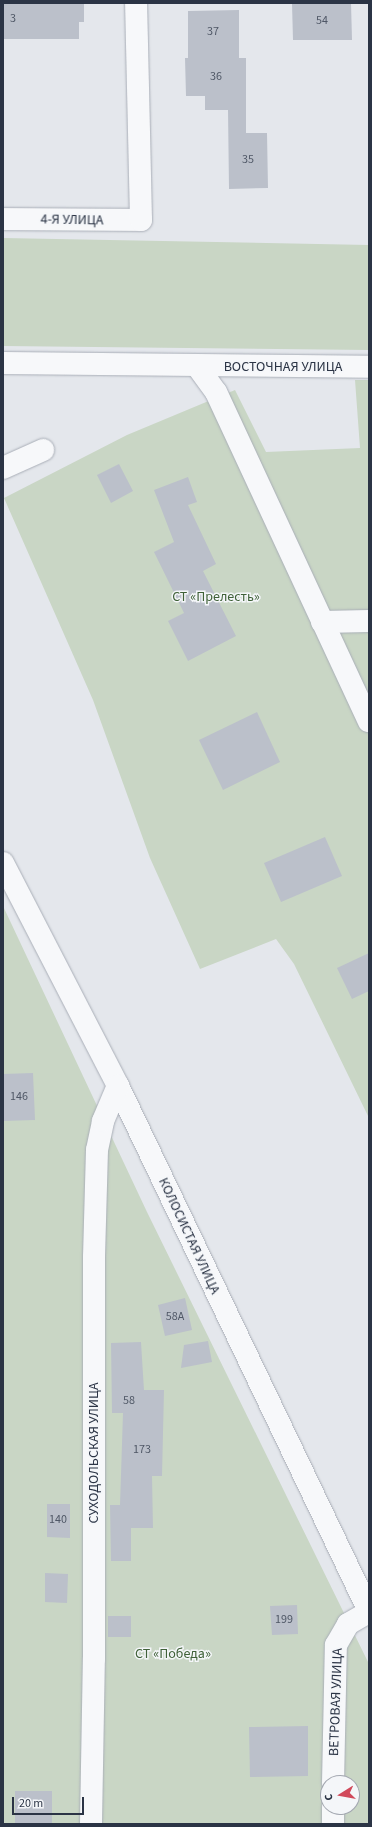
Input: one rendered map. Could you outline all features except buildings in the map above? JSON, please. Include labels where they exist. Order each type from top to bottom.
[{"type":"street","name":"4-Я УЛИЦА","points":[[3,219],[141,220],[136,3]]},
{"type":"street","name":"ВОСТОЧНАЯ УЛИЦА","points":[[3,363],[369,367]]},
{"type":"street","points":[[198,366],[216,392],[369,721]]},
{"type":"street","points":[[3,468],[43,450]]},
{"type":"street","points":[[322,622],[369,621]]},
{"type":"street","name":"КОЛОСИСТАЯ УЛИЦА","points":[[3,862],[118,1086],[369,1612]]},
{"type":"street","name":"СУХОДОЛЬСКАЯ УЛИЦА","points":[[91,1824],[94,1659],[94,1257],[97,1150],[103,1121],[118,1086]]},
{"type":"street","name":"ВЕТРОВАЯ УЛИЦА","points":[[333,1775],[336,1645],[348,1624],[369,1612]]},
{"type":"green space","points":[[3,238],[369,245],[369,350],[3,346]]},
{"type":"green space","name":"СТ «Прелесть»","points":[[355,380],[369,380],[369,1118],[294,964],[276,939],[200,969],[150,858],[93,700],[4,498],[127,435],[235,390],[266,452],[360,448]]},
{"type":"green space","name":"СТ «Победа»","points":[[3,906],[147,1212],[369,1664],[369,1824],[3,1824]]}]
